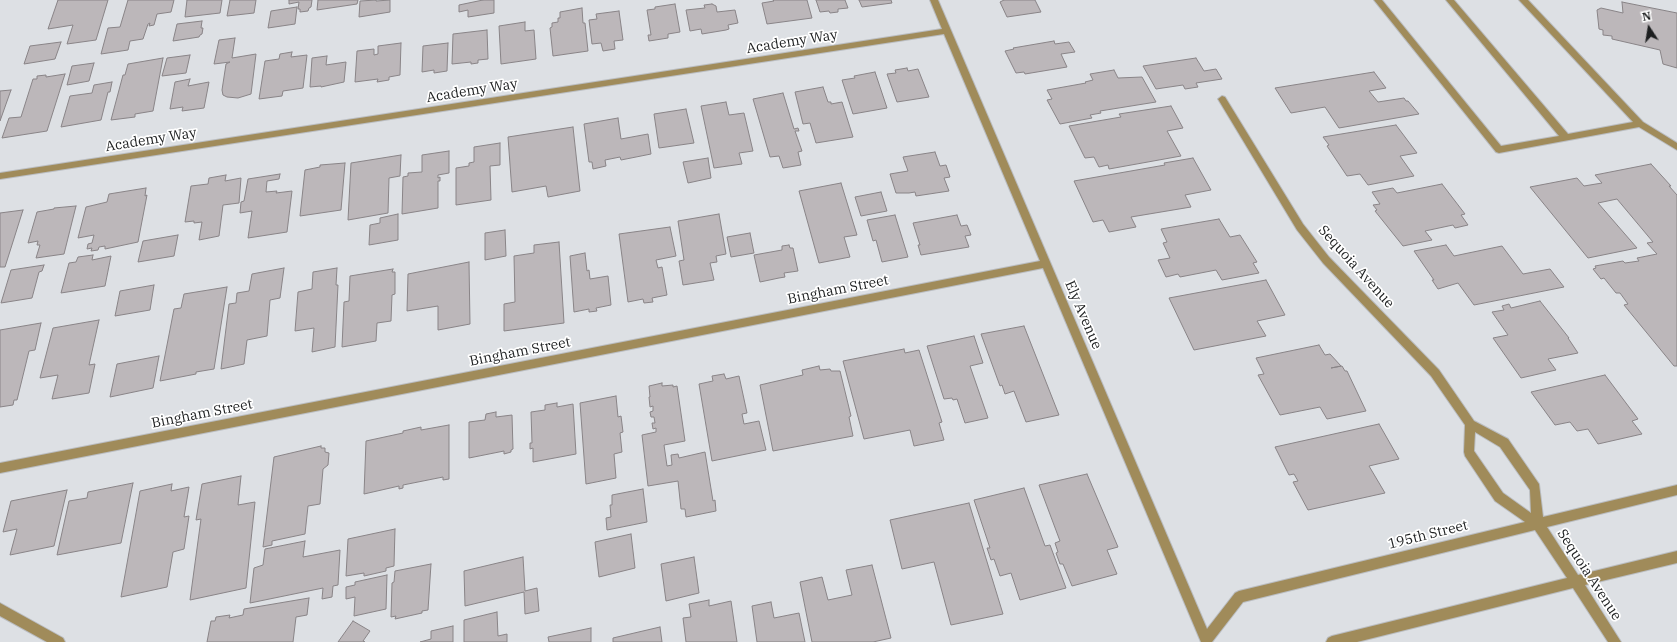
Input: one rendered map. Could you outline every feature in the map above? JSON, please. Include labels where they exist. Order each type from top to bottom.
[{"type":"street","name":"Ely Avenue","points":[[934,0],[1205,641]]},
{"type":"street","points":[[1378,0],[1499,150],[1640,124]]},
{"type":"street","points":[[1450,0],[1566,138]]},
{"type":"street","points":[[1523,0],[1640,124],[1677,147]]},
{"type":"street","name":"Academy Way","points":[[0,176],[947,31]]},
{"type":"street","name":"Sequoia Avenue","points":[[1222,99],[1300,227],[1326,260],[1435,373],[1470,424],[1504,443],[1535,488],[1538,524]]},
{"type":"street","name":"Bingham Street","points":[[0,468],[1046,264]]},
{"type":"street","name":"Sequoia Avenue","points":[[1470,424],[1469,452],[1499,497],[1538,524],[1615,642]]},
{"type":"street","name":"195th Street","points":[[1205,641],[1239,597],[1677,490]]},
{"type":"street","points":[[1332,642],[1677,557]]},
{"type":"street","points":[[0,609],[59,642]]},
{"type":"building","points":[[58,0],[108,0],[96,40],[67,44],[73,25],[48,29]]},
{"type":"building","points":[[128,0],[174,0],[171,12],[157,14],[154,25],[149,26],[150,23],[148,24],[143,39],[130,41],[128,50],[101,54],[108,28],[120,27]]},
{"type":"building","points":[[187,0],[222,0],[220,13],[185,17]]},
{"type":"building","points":[[230,0],[256,0],[254,13],[227,16]]},
{"type":"building","points":[[289,0],[312,0],[311,7],[308,11],[300,12],[300,9],[298,9],[299,2],[289,4]]},
{"type":"building","points":[[318,0],[358,0],[357,4],[317,10]]},
{"type":"building","points":[[390,0],[390,12],[359,17],[360,1]]},
{"type":"building","points":[[483,0],[494,0],[494,13],[468,17],[468,10],[459,12],[459,5]]},
{"type":"building","points":[[773,0],[807,0],[812,18],[767,24],[762,3],[774,1]]},
{"type":"building","points":[[816,0],[845,0],[848,8],[838,9],[838,12],[820,12]]},
{"type":"building","points":[[859,0],[891,0],[892,3],[862,7]]},
{"type":"building","points":[[1004,0],[1035,0],[1041,12],[1007,17],[1000,2]]},
{"type":"building","points":[[1622,2],[1677,13],[1677,68],[1663,64],[1660,50],[1612,39],[1612,36],[1603,35],[1603,30],[1599,29],[1597,10],[1601,8],[1623,13]]},
{"type":"building","points":[[675,4],[680,32],[668,34],[668,38],[649,41],[648,35],[651,35],[647,10],[655,9],[655,7]]},
{"type":"building","points":[[712,4],[716,6],[717,12],[735,10],[738,23],[728,25],[729,29],[726,30],[702,34],[701,29],[690,31],[686,10],[705,8],[704,5]]},
{"type":"building","points":[[297,7],[295,24],[268,28],[271,11]]},
{"type":"building","points":[[582,8],[588,51],[553,56],[550,28],[552,27],[552,23],[558,22],[560,12]]},
{"type":"building","points":[[619,11],[623,40],[614,41],[615,49],[603,51],[601,43],[592,44],[589,20],[597,19],[596,14]]},
{"type":"building","points":[[202,21],[202,34],[199,37],[173,41],[177,24]]},
{"type":"building","points":[[525,22],[525,31],[534,30],[536,59],[501,64],[499,26]]},
{"type":"building","points":[[487,30],[488,59],[478,60],[478,63],[471,64],[471,62],[452,64],[453,34]]},
{"type":"building","points":[[235,38],[232,58],[256,54],[251,94],[238,98],[223,95],[222,90],[226,64],[230,62],[214,64],[219,40]]},
{"type":"building","points":[[1054,41],[1055,44],[1069,42],[1075,52],[1061,54],[1067,67],[1025,74],[1024,72],[1016,73],[1005,51],[1014,49],[1013,48]]},
{"type":"building","points":[[61,42],[55,59],[24,64],[30,46]]},
{"type":"building","points":[[401,43],[400,75],[389,77],[389,80],[377,82],[378,79],[355,82],[357,51],[374,49],[374,55],[378,54],[378,46]]},
{"type":"building","points":[[448,43],[447,71],[434,73],[434,70],[422,72],[423,46]]},
{"type":"building","points":[[292,52],[291,57],[307,55],[303,88],[283,91],[282,96],[259,99],[265,61],[279,59],[280,54]]},
{"type":"building","points":[[190,55],[186,73],[162,76],[167,58]]},
{"type":"building","points":[[327,56],[326,65],[346,62],[344,82],[321,87],[310,87],[312,58]]},
{"type":"building","points":[[163,58],[153,111],[135,114],[135,117],[111,120],[123,75],[125,75],[128,64]]},
{"type":"building","points":[[1196,58],[1204,71],[1216,69],[1222,79],[1196,83],[1198,87],[1185,89],[1183,85],[1156,89],[1143,66]]},
{"type":"building","points":[[94,63],[89,81],[67,85],[72,66]]},
{"type":"building","points":[[907,68],[908,71],[918,69],[929,97],[897,102],[887,74],[896,73],[895,70]]},
{"type":"building","points":[[1114,70],[1118,78],[1142,77],[1156,102],[1100,111],[1101,113],[1090,115],[1092,118],[1060,124],[1047,100],[1052,99],[1047,90],[1086,83],[1085,82],[1093,80],[1090,74]]},
{"type":"building","points":[[875,72],[887,108],[853,114],[842,80]]},
{"type":"building","points":[[1374,72],[1386,88],[1369,91],[1378,102],[1404,98],[1419,114],[1339,128],[1325,107],[1291,113],[1275,88]]},
{"type":"building","points":[[65,74],[47,131],[2,138],[9,118],[21,117],[33,79],[37,79],[37,76],[46,75],[46,77]]},
{"type":"building","points":[[190,79],[188,86],[209,82],[204,108],[182,111],[183,107],[170,109],[175,82]]},
{"type":"building","points":[[112,82],[101,120],[61,127],[70,96],[92,93],[94,85]]},
{"type":"building","points":[[823,87],[828,102],[831,102],[831,104],[842,102],[853,137],[816,143],[810,123],[803,124],[795,92]]},
{"type":"building","points":[[11,90],[0,121],[0,91]]},
{"type":"building","points":[[783,93],[794,129],[798,128],[799,131],[795,131],[802,151],[798,152],[801,165],[783,168],[779,156],[770,157],[753,99]]},
{"type":"building","points":[[726,102],[729,115],[744,113],[753,151],[739,153],[742,164],[714,168],[701,106]]},
{"type":"building","points":[[1171,106],[1183,128],[1167,131],[1181,156],[1109,169],[1108,165],[1099,167],[1094,157],[1085,158],[1069,126],[1121,117],[1119,114]]},
{"type":"building","points":[[686,109],[694,143],[659,148],[654,114]]},
{"type":"building","points":[[618,118],[621,139],[648,134],[651,154],[621,160],[620,157],[605,160],[606,166],[593,169],[592,162],[589,162],[584,124]]},
{"type":"building","points":[[1396,125],[1417,153],[1400,156],[1414,176],[1368,185],[1360,174],[1347,176],[1327,146],[1329,145],[1323,137]]},
{"type":"building","points":[[573,127],[580,191],[548,197],[546,186],[512,192],[508,137]]},
{"type":"building","points":[[500,143],[500,165],[490,166],[491,200],[456,205],[456,168],[469,166],[469,163],[474,162],[474,147]]},
{"type":"building","points":[[449,151],[449,173],[438,175],[438,178],[440,177],[440,181],[438,181],[438,208],[402,214],[403,177],[408,176],[408,173],[422,172],[422,155]]},
{"type":"building","points":[[935,152],[940,166],[946,165],[950,177],[944,178],[949,191],[916,196],[915,192],[896,193],[890,174],[908,171],[903,157]]},
{"type":"building","points":[[401,155],[400,176],[389,178],[388,213],[348,220],[351,163]]},
{"type":"building","points":[[708,158],[711,178],[688,183],[683,162]]},
{"type":"building","points":[[1193,158],[1211,190],[1185,195],[1191,207],[1131,217],[1136,227],[1109,232],[1103,220],[1093,222],[1074,181],[1165,165],[1164,163]]},
{"type":"building","points":[[345,163],[341,210],[300,216],[305,170],[320,167],[320,165]]},
{"type":"building","points":[[1651,164],[1677,195],[1677,366],[1674,366],[1624,305],[1628,304],[1620,293],[1616,293],[1604,278],[1601,279],[1593,269],[1596,268],[1595,266],[1623,261],[1625,263],[1639,261],[1637,258],[1657,254],[1647,243],[1653,242],[1617,199],[1598,203],[1637,248],[1588,258],[1530,187],[1577,178],[1584,186],[1602,183],[1595,175]]},
{"type":"building","points":[[280,174],[279,179],[267,181],[266,192],[277,191],[276,193],[292,191],[287,232],[248,238],[252,211],[240,213],[241,202],[244,201],[248,179]]},
{"type":"building","points":[[226,175],[225,181],[241,178],[239,203],[223,205],[219,236],[199,240],[202,222],[185,222],[191,186],[208,184],[209,178]]},
{"type":"building","points":[[841,183],[857,235],[844,237],[850,257],[819,263],[799,191]]},
{"type":"building","points":[[1442,184],[1465,214],[1461,215],[1468,225],[1455,228],[1453,225],[1425,231],[1432,240],[1403,246],[1375,211],[1377,210],[1373,205],[1380,204],[1372,192],[1393,188],[1397,193]]},
{"type":"building","points":[[146,188],[145,196],[147,195],[138,242],[105,249],[105,246],[99,247],[98,250],[91,251],[92,248],[87,249],[88,244],[92,243],[94,235],[78,238],[86,207],[107,202],[109,194]]},
{"type":"building","points":[[881,192],[887,211],[861,216],[855,197]]},
{"type":"building","points":[[76,206],[64,254],[36,258],[40,245],[37,245],[38,241],[28,243],[37,212],[54,208]]},
{"type":"building","points":[[23,210],[5,267],[0,267],[0,213]]},
{"type":"building","points":[[398,214],[398,240],[369,245],[370,225],[380,223],[380,218]]},
{"type":"building","points":[[719,214],[726,254],[716,256],[717,262],[710,263],[714,280],[683,285],[679,261],[684,260],[678,221]]},
{"type":"building","points":[[895,215],[908,257],[882,262],[876,240],[873,241],[867,220]]},
{"type":"building","points":[[957,215],[961,226],[967,225],[971,235],[965,236],[969,247],[921,255],[918,245],[920,245],[913,223]]},
{"type":"building","points":[[1219,219],[1230,237],[1240,235],[1257,262],[1253,263],[1259,273],[1222,280],[1216,270],[1180,277],[1178,274],[1166,277],[1158,260],[1170,258],[1163,243],[1167,242],[1161,229]]},
{"type":"building","points":[[670,227],[676,256],[656,260],[658,268],[662,267],[667,295],[652,298],[653,302],[644,303],[643,299],[628,302],[619,234]]},
{"type":"building","points":[[505,230],[506,256],[485,260],[485,233]]},
{"type":"building","points":[[750,233],[754,253],[731,257],[727,237]]},
{"type":"building","points":[[178,235],[174,256],[138,262],[143,241]]},
{"type":"building","points":[[559,242],[564,323],[504,331],[504,304],[515,302],[514,256],[534,253],[534,245]]},
{"type":"building","points":[[789,245],[790,248],[793,248],[798,271],[784,273],[785,277],[760,282],[754,255],[782,250],[782,246]]},
{"type":"building","points":[[1446,245],[1454,256],[1502,246],[1523,274],[1550,269],[1564,287],[1474,305],[1458,283],[1438,289],[1432,280],[1434,280],[1414,251]]},
{"type":"building","points":[[585,253],[587,271],[589,270],[590,279],[608,276],[611,305],[596,308],[597,311],[589,312],[589,309],[574,312],[570,256]]},
{"type":"building","points":[[93,255],[92,260],[111,256],[105,286],[61,293],[69,263],[76,262],[78,257]]},
{"type":"building","points":[[469,262],[470,324],[438,330],[438,306],[407,311],[408,274]]},
{"type":"building","points":[[44,265],[42,271],[39,272],[32,298],[1,303],[11,270]]},
{"type":"building","points":[[284,268],[280,298],[270,300],[267,336],[247,340],[244,364],[221,369],[229,304],[236,303],[237,293],[249,291],[252,274]]},
{"type":"building","points":[[337,268],[336,285],[338,285],[335,347],[312,352],[314,328],[295,331],[298,292],[312,289],[313,272]]},
{"type":"building","points":[[393,269],[392,272],[395,272],[395,294],[392,295],[391,321],[377,323],[376,341],[342,347],[344,302],[349,301],[350,276]]},
{"type":"building","points":[[1266,280],[1285,315],[1257,321],[1266,336],[1194,350],[1169,298]]},
{"type":"building","points":[[154,285],[150,310],[115,316],[120,291]]},
{"type":"building","points":[[227,287],[214,369],[160,381],[174,309],[181,308],[184,294]]},
{"type":"building","points":[[1540,301],[1569,338],[1578,353],[1548,359],[1556,370],[1521,378],[1493,338],[1508,335],[1492,312],[1504,310],[1502,306],[1509,304],[1511,308]]},
{"type":"building","points":[[99,320],[89,365],[95,364],[89,393],[52,399],[58,375],[40,378],[53,328]]},
{"type":"building","points":[[41,323],[35,350],[29,351],[17,400],[14,400],[13,405],[0,407],[0,330]]},
{"type":"building","points":[[1024,326],[1059,415],[1026,422],[1014,391],[1005,394],[1002,385],[1000,386],[981,334]]},
{"type":"building","points":[[974,336],[983,363],[970,366],[988,418],[965,423],[957,399],[944,399],[927,346]]},
{"type":"building","points":[[1319,345],[1325,355],[1330,354],[1341,366],[1331,368],[1342,366],[1345,371],[1347,371],[1366,411],[1327,419],[1320,407],[1280,415],[1258,375],[1264,374],[1256,358]]},
{"type":"building","points":[[904,349],[905,353],[919,350],[942,422],[939,423],[944,440],[914,446],[910,430],[864,439],[843,361]]},
{"type":"building","points":[[159,356],[153,388],[110,397],[117,364]]},
{"type":"building","points":[[819,366],[820,370],[830,369],[831,371],[840,371],[851,416],[849,417],[853,436],[773,451],[760,385],[803,375],[802,370]]},
{"type":"building","points":[[724,374],[726,379],[739,376],[747,413],[742,414],[744,424],[759,421],[766,450],[712,461],[699,384],[713,381],[712,376]]},
{"type":"building","points":[[1605,375],[1638,419],[1632,421],[1642,434],[1598,444],[1588,429],[1577,431],[1570,422],[1555,425],[1531,392]]},
{"type":"building","points":[[662,383],[662,386],[677,386],[685,441],[664,445],[667,466],[672,465],[671,455],[678,454],[679,458],[705,452],[716,511],[686,517],[685,509],[681,509],[678,481],[648,486],[642,435],[656,432],[656,428],[653,429],[652,423],[655,423],[654,417],[651,417],[650,412],[653,411],[653,406],[650,407],[649,386]]},
{"type":"building","points":[[616,396],[618,417],[621,416],[623,432],[620,433],[622,452],[614,454],[616,478],[586,484],[580,403]]},
{"type":"building","points":[[557,403],[557,407],[573,404],[576,454],[533,462],[533,448],[530,449],[530,443],[532,443],[531,412],[545,410],[545,405]]},
{"type":"building","points":[[496,412],[496,417],[512,415],[513,449],[511,452],[504,454],[504,451],[469,458],[469,422],[485,420],[486,414]]},
{"type":"building","points":[[1379,424],[1399,459],[1369,466],[1385,493],[1308,510],[1293,482],[1298,481],[1294,474],[1289,475],[1275,447]]},
{"type":"building","points":[[449,425],[449,479],[443,480],[443,477],[403,485],[403,488],[399,489],[399,486],[364,494],[366,441],[403,433],[403,431],[421,427],[421,430]]},
{"type":"building","points":[[321,446],[321,448],[325,448],[325,452],[329,453],[328,465],[323,469],[320,504],[308,506],[305,534],[272,541],[272,545],[263,547],[274,457]]},
{"type":"building","points":[[1087,474],[1118,547],[1107,550],[1117,574],[1072,586],[1063,564],[1060,564],[1056,553],[1058,552],[1055,543],[1060,541],[1039,485]]},
{"type":"building","points":[[241,476],[238,505],[255,502],[246,588],[190,600],[201,519],[196,520],[202,484]]},
{"type":"building","points":[[133,483],[121,543],[57,555],[69,501],[87,498],[88,492]]},
{"type":"building","points":[[172,484],[171,491],[189,487],[184,517],[189,516],[184,549],[173,552],[167,587],[121,597],[140,491]]},
{"type":"building","points":[[1024,488],[1045,546],[1050,545],[1066,588],[1020,600],[1011,573],[1000,576],[994,559],[991,560],[987,548],[990,548],[974,500]]},
{"type":"building","points":[[643,489],[647,522],[607,530],[606,518],[611,517],[610,505],[612,505],[612,495]]},
{"type":"building","points":[[67,490],[54,546],[10,555],[17,529],[3,532],[11,501]]},
{"type":"building","points":[[969,503],[1003,614],[951,625],[934,562],[902,569],[890,520]]},
{"type":"building","points":[[395,529],[394,566],[386,568],[386,571],[364,576],[364,573],[346,576],[348,539]]},
{"type":"building","points":[[631,534],[635,568],[599,577],[595,542]]},
{"type":"building","points":[[305,541],[303,557],[340,550],[338,585],[333,586],[332,597],[322,599],[323,588],[250,603],[254,568],[263,565],[265,549]]},
{"type":"building","points":[[523,557],[525,591],[537,588],[539,611],[525,614],[524,592],[465,606],[464,571]]},
{"type":"building","points":[[694,557],[699,593],[666,601],[661,564]]},
{"type":"building","points":[[431,564],[428,610],[422,611],[422,613],[395,619],[396,616],[391,617],[392,583],[394,582],[395,571]]},
{"type":"building","points":[[872,565],[891,638],[873,642],[812,642],[800,582],[822,577],[828,600],[852,595],[846,570]]},
{"type":"building","points":[[387,575],[386,609],[354,616],[355,597],[346,599],[346,587],[355,585],[355,582]]},
{"type":"building","points":[[309,598],[307,615],[296,617],[293,642],[207,642],[211,621],[215,621],[216,617],[230,615],[229,618],[243,615],[244,609]]},
{"type":"building","points":[[709,600],[709,606],[731,601],[737,642],[686,642],[683,618],[691,617],[689,604]]},
{"type":"building","points":[[771,602],[774,618],[799,613],[805,642],[757,642],[752,606]]},
{"type":"building","points":[[497,612],[498,636],[507,634],[507,642],[464,642],[464,620]]},
{"type":"building","points":[[353,621],[370,631],[363,641],[365,642],[338,642]]},
{"type":"building","points":[[453,626],[453,642],[420,642],[431,639],[431,631]]},
{"type":"building","points":[[660,627],[662,642],[613,642],[613,638]]},
{"type":"building","points":[[591,628],[591,642],[549,642],[548,637]]}]
